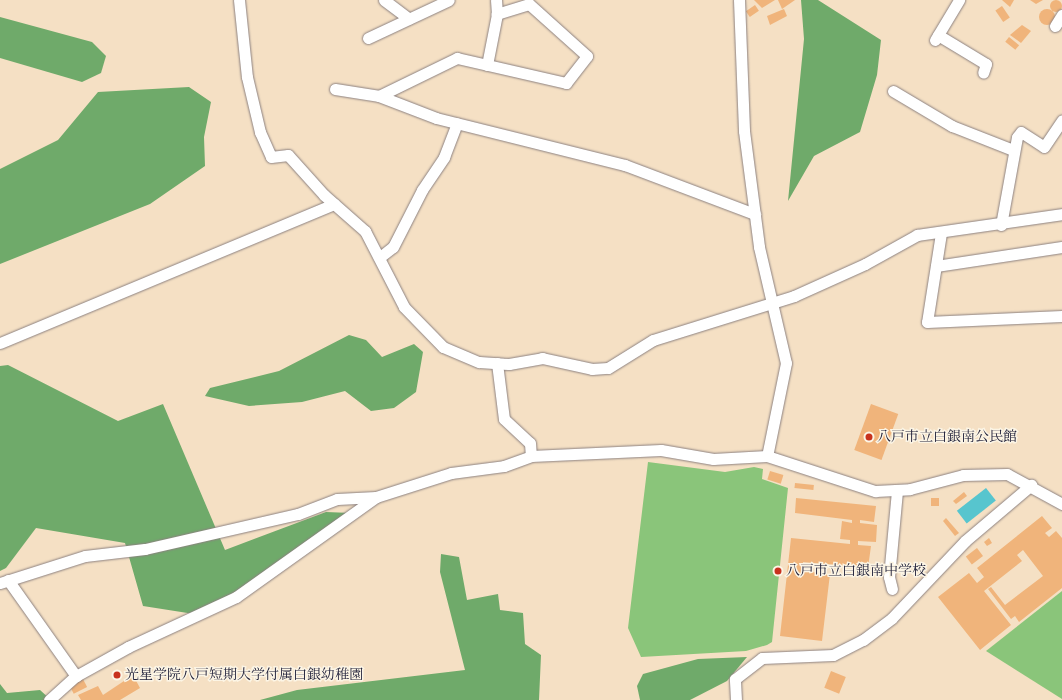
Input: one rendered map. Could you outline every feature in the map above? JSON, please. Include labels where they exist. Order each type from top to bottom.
[{"type":"street","points":[[239,0],[247,77],[260,132],[271,157],[288,155],[334,204],[365,231],[380,257],[404,307],[443,347],[479,362],[497,363],[542,358],[592,369],[608,368],[653,340],[772,302],[865,264],[917,236],[1001,225],[1062,214]]},
{"type":"street","points":[[384,0],[409,19]]},
{"type":"street","points":[[368,38],[449,0]]},
{"type":"street","points":[[487,65],[497,14],[496,0]]},
{"type":"street","points":[[739,0],[744,131],[759,248],[786,363],[767,456]]},
{"type":"street","points":[[959,0],[936,38],[986,64],[983,73]]},
{"type":"street","points":[[379,96],[449,60],[487,65],[566,83],[587,56],[529,4],[497,14]]},
{"type":"street","points":[[1055,26],[1062,14]]},
{"type":"street","points":[[335,89],[379,96],[457,123],[624,164],[755,214]]},
{"type":"street","points":[[893,91],[952,126],[1013,150]]},
{"type":"street","points":[[1001,225],[1013,150],[1021,132],[1044,147],[1059,132],[1062,120]]},
{"type":"street","points":[[380,257],[393,247],[422,190],[444,157],[457,123]]},
{"type":"street","points":[[0,342],[334,204]]},
{"type":"street","points":[[941,233],[927,322],[1062,316]]},
{"type":"street","points":[[936,266],[1062,247]]},
{"type":"street","points":[[497,363],[504,419],[527,438],[532,456]]},
{"type":"street","points":[[76,676],[4,582],[85,556],[145,549],[298,514],[337,499],[376,498],[451,473],[504,466],[532,456],[661,450],[713,459],[767,456],[846,484],[875,491],[897,491],[989,472],[1007,474],[1059,498]]},
{"type":"street","points":[[736,700],[735,679],[762,658],[833,655],[863,640],[892,618],[965,541],[1031,485]]},
{"type":"street","points":[[892,589],[889,577],[897,491]]},
{"type":"street","points":[[49,700],[76,676],[128,647],[236,598],[376,498]]},
{"type":"green space","points":[[801,0],[818,0],[881,40],[877,75],[860,132],[814,156],[788,201],[804,39]]},
{"type":"green space","points":[[0,17],[92,42],[106,56],[101,73],[82,82],[0,58]]},
{"type":"green space","points":[[189,87],[211,102],[204,137],[205,166],[150,204],[0,264],[0,169],[58,140],[98,92]]},
{"type":"green space","points":[[349,335],[366,340],[382,357],[414,344],[423,352],[416,392],[394,408],[371,411],[345,391],[302,402],[249,406],[205,396],[210,388],[279,371]]},
{"type":"green space","points":[[8,365],[118,421],[163,404],[225,550],[326,512],[351,513],[245,587],[194,614],[143,606],[125,543],[36,528],[6,568],[0,571],[0,366]]},
{"type":"green space","points":[[648,462],[725,472],[754,467],[763,469],[762,479],[788,488],[772,642],[746,651],[641,657],[628,628]]},
{"type":"green space","points":[[441,554],[459,557],[467,600],[498,594],[500,610],[523,613],[525,644],[541,655],[539,700],[260,700],[297,690],[465,670],[440,572]]},
{"type":"green space","points":[[1062,591],[1062,699],[986,651]]},
{"type":"green space","points":[[747,657],[727,681],[690,700],[640,700],[637,686],[643,674],[698,659]]},
{"type":"green space","points":[[0,684],[7,693],[40,690],[51,700],[0,700]]},
{"type":"water","points":[[986,488],[996,501],[967,523],[957,511]]},
{"type":"building","points":[[754,0],[775,0],[762,8]]},
{"type":"building","points":[[778,0],[795,0],[782,9]]},
{"type":"building","points":[[1002,0],[1014,0],[1010,7]]},
{"type":"building","points":[[1030,0],[1043,0],[1036,4]]},
{"type":"building","points":[[1054,0],[1058,0],[1062,6],[1058,12],[1054,12],[1050,8],[1050,4]]},
{"type":"building","points":[[755,5],[759,11],[750,17],[746,11]]},
{"type":"building","points":[[1002,6],[1010,18],[1003,22],[995,10]]},
{"type":"building","points":[[784,9],[787,16],[770,25],[767,16]]},
{"type":"building","points":[[1047,9],[1054,14],[1055,17],[1050,24],[1047,25],[1040,20],[1039,17],[1044,10]]},
{"type":"building","points":[[1022,25],[1031,31],[1021,43],[1010,35]]},
{"type":"building","points":[[1009,37],[1019,45],[1015,50],[1005,42]]},
{"type":"building","points":[[871,404],[898,414],[881,460],[854,450]]},
{"type":"building","points":[[770,471],[783,475],[781,484],[767,480]]},
{"type":"building","points":[[795,483],[814,485],[813,490],[794,488]]},
{"type":"building","points":[[964,492],[967,496],[956,504],[953,501]]},
{"type":"building","points":[[796,498],[876,506],[874,522],[860,520],[860,523],[877,525],[876,542],[858,541],[858,545],[871,546],[868,568],[803,562],[802,571],[830,574],[822,641],[780,636],[791,538],[850,544],[850,540],[840,539],[842,521],[852,523],[852,520],[795,513]]},
{"type":"building","points":[[931,498],[939,498],[939,506],[931,506]]},
{"type":"building","points":[[1042,516],[1052,528],[1045,533],[1049,537],[1056,531],[1062,538],[1062,588],[1019,622],[1015,616],[1011,619],[988,589],[991,587],[1005,605],[1043,576],[1023,550],[1017,555],[1022,561],[984,591],[1011,625],[980,650],[938,597],[969,573],[977,583],[984,577],[977,568]]},
{"type":"building","points":[[946,518],[959,533],[955,536],[943,521]]},
{"type":"building","points":[[989,538],[992,543],[987,546],[984,542]]},
{"type":"building","points":[[977,548],[983,556],[972,564],[966,556]]},
{"type":"building","points":[[831,671],[846,677],[839,694],[824,688]]},
{"type":"building","points":[[133,675],[140,688],[120,700],[81,700],[78,695],[98,686],[103,695]]},
{"type":"building","points":[[83,679],[87,687],[74,694],[70,686]]},
{"type":"place","name":"八戸市立白銀南公民館","points":[[869,437]]},
{"type":"place","name":"八戸市立白銀南中学校","points":[[778,571]]},
{"type":"place","name":"光星学院八戸短期大学付属白銀幼稚園","points":[[117,675]]}]
